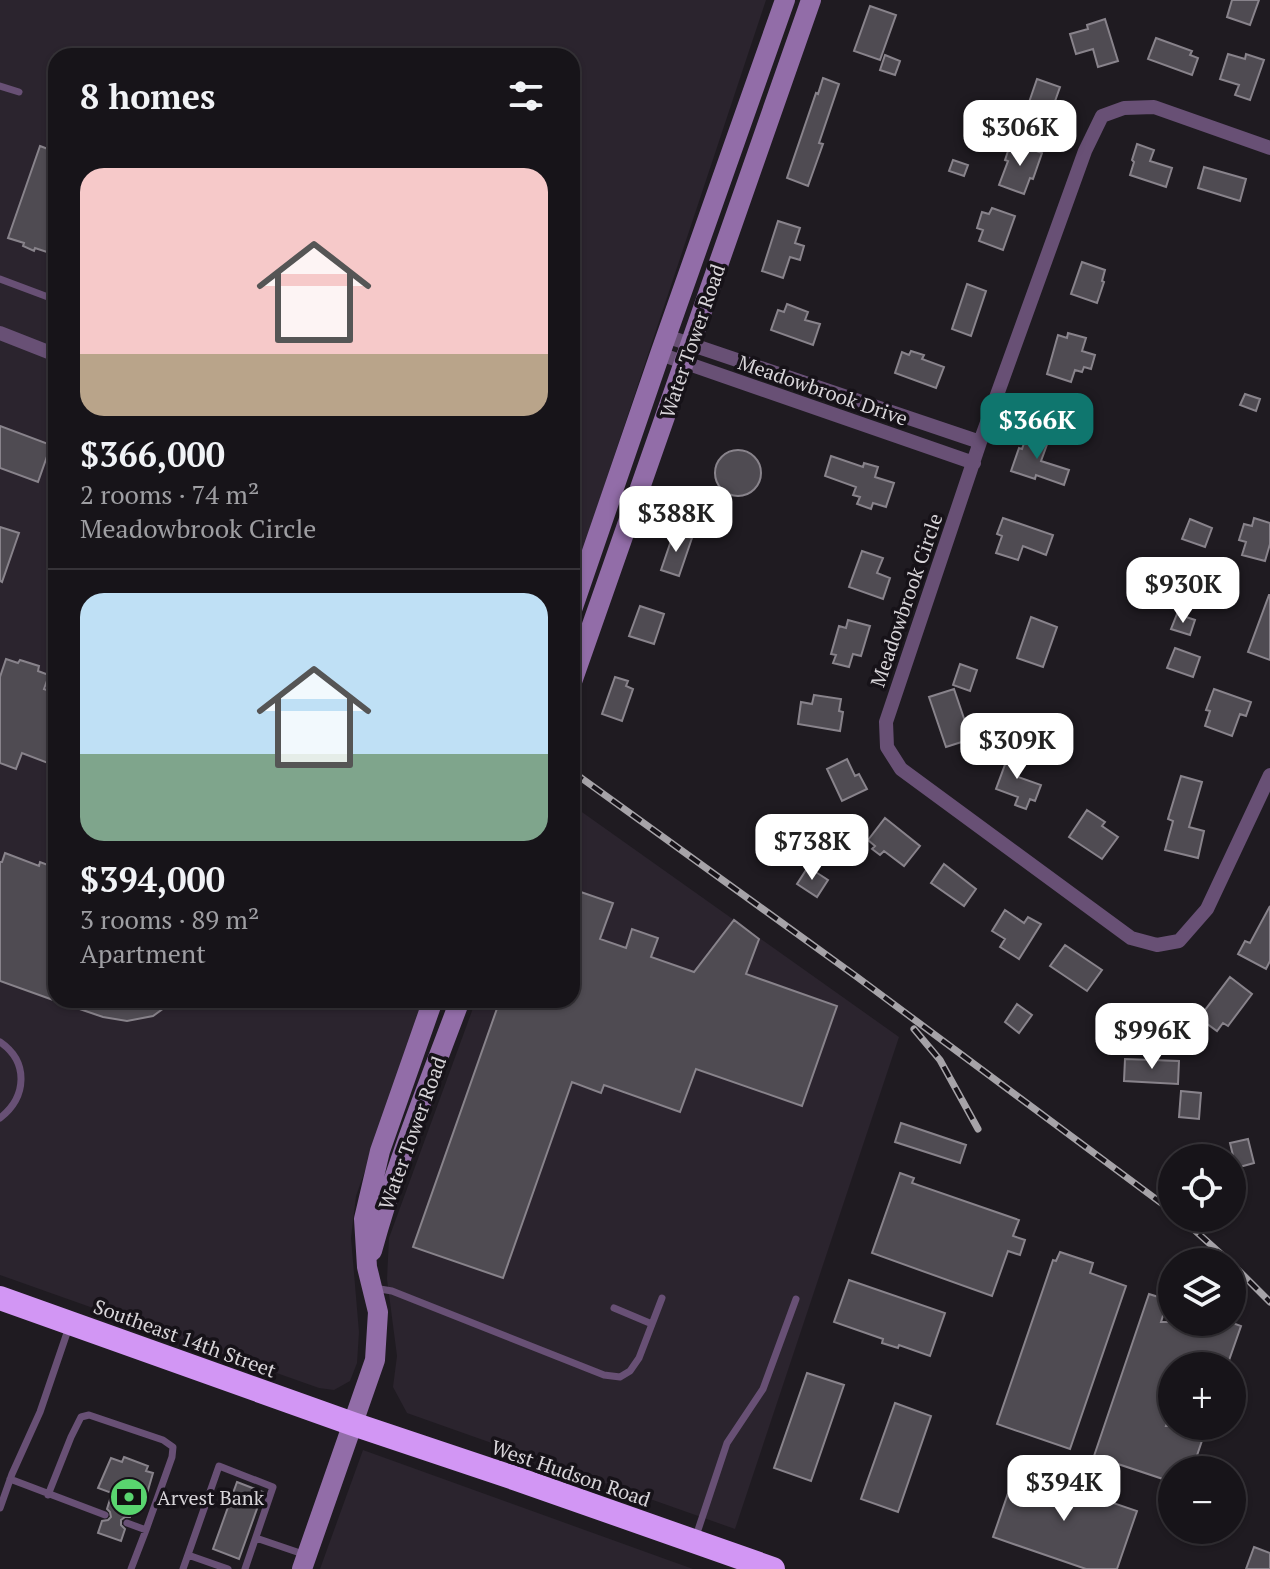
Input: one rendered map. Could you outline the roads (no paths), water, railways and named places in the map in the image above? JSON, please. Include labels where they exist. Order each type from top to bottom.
[{"type":"highway","name":"Southeast 14th Street","points":[[0,1298],[353,1424]]},
{"type":"highway","name":"West Hudson Road","points":[[353,1424],[773,1569]]},
{"type":"street","name":"Water Tower Road","points":[[580,587],[785,0]]},
{"type":"street","name":"Water Tower Road","points":[[580,659],[811,0]]},
{"type":"street","name":"Meadowbrook Circle","points":[[1270,148],[1154,107],[1124,108],[1102,116],[1085,151],[980,442],[886,722],[887,747],[901,769],[1131,938],[1157,945],[1179,941],[1207,909],[1270,775]]},
{"type":"street","points":[[0,333],[48,352]]},
{"type":"street","name":"Meadowbrook Drive","points":[[663,345],[974,463]]},
{"type":"street","name":"Meadowbrook Drive","points":[[688,354],[980,442]]},
{"type":"street","name":"Water Tower Road","points":[[304,1562],[375,1360],[378,1312],[367,1267],[364,1219],[380,1151],[430,1008]]},
{"type":"street","name":"Water Tower Road","points":[[367,1267],[380,1220],[457,1008]]},
{"type":"lane","points":[[0,86],[19,92]]},
{"type":"lane","points":[[0,279],[48,297]]},
{"type":"lane","points":[[0,1042],[16,1058],[21,1072],[21,1088],[17,1100],[0,1118]]},
{"type":"lane","points":[[372,1288],[392,1291],[604,1375],[620,1377],[630,1371],[639,1358],[662,1298]]},
{"type":"lane","points":[[694,1541],[727,1443],[763,1389],[796,1299]]},
{"type":"lane","points":[[614,1308],[652,1324]]},
{"type":"lane","points":[[0,1508],[40,1412],[71,1323]]},
{"type":"lane","points":[[48,1495],[81,1417],[89,1415],[163,1440],[173,1447],[131,1569]]},
{"type":"lane","points":[[183,1569],[219,1466],[273,1487],[245,1569]]},
{"type":"lane","points":[[10,1479],[105,1515]]},
{"type":"lane","points":[[127,1523],[146,1530]]},
{"type":"lane","points":[[256,1538],[304,1562]]},
{"type":"lane","points":[[188,1555],[228,1569]]},
{"type":"railway","points":[[580,777],[857,977],[1158,1201]]},
{"type":"railway","points":[[914,1029],[940,1060],[978,1129]]},
{"type":"railway","points":[[1197,1232],[1214,1248]]},
{"type":"railway","points":[[1246,1278],[1270,1302]]},
{"type":"place","name":"Arvest Bank","points":[[129,1497]]}]
